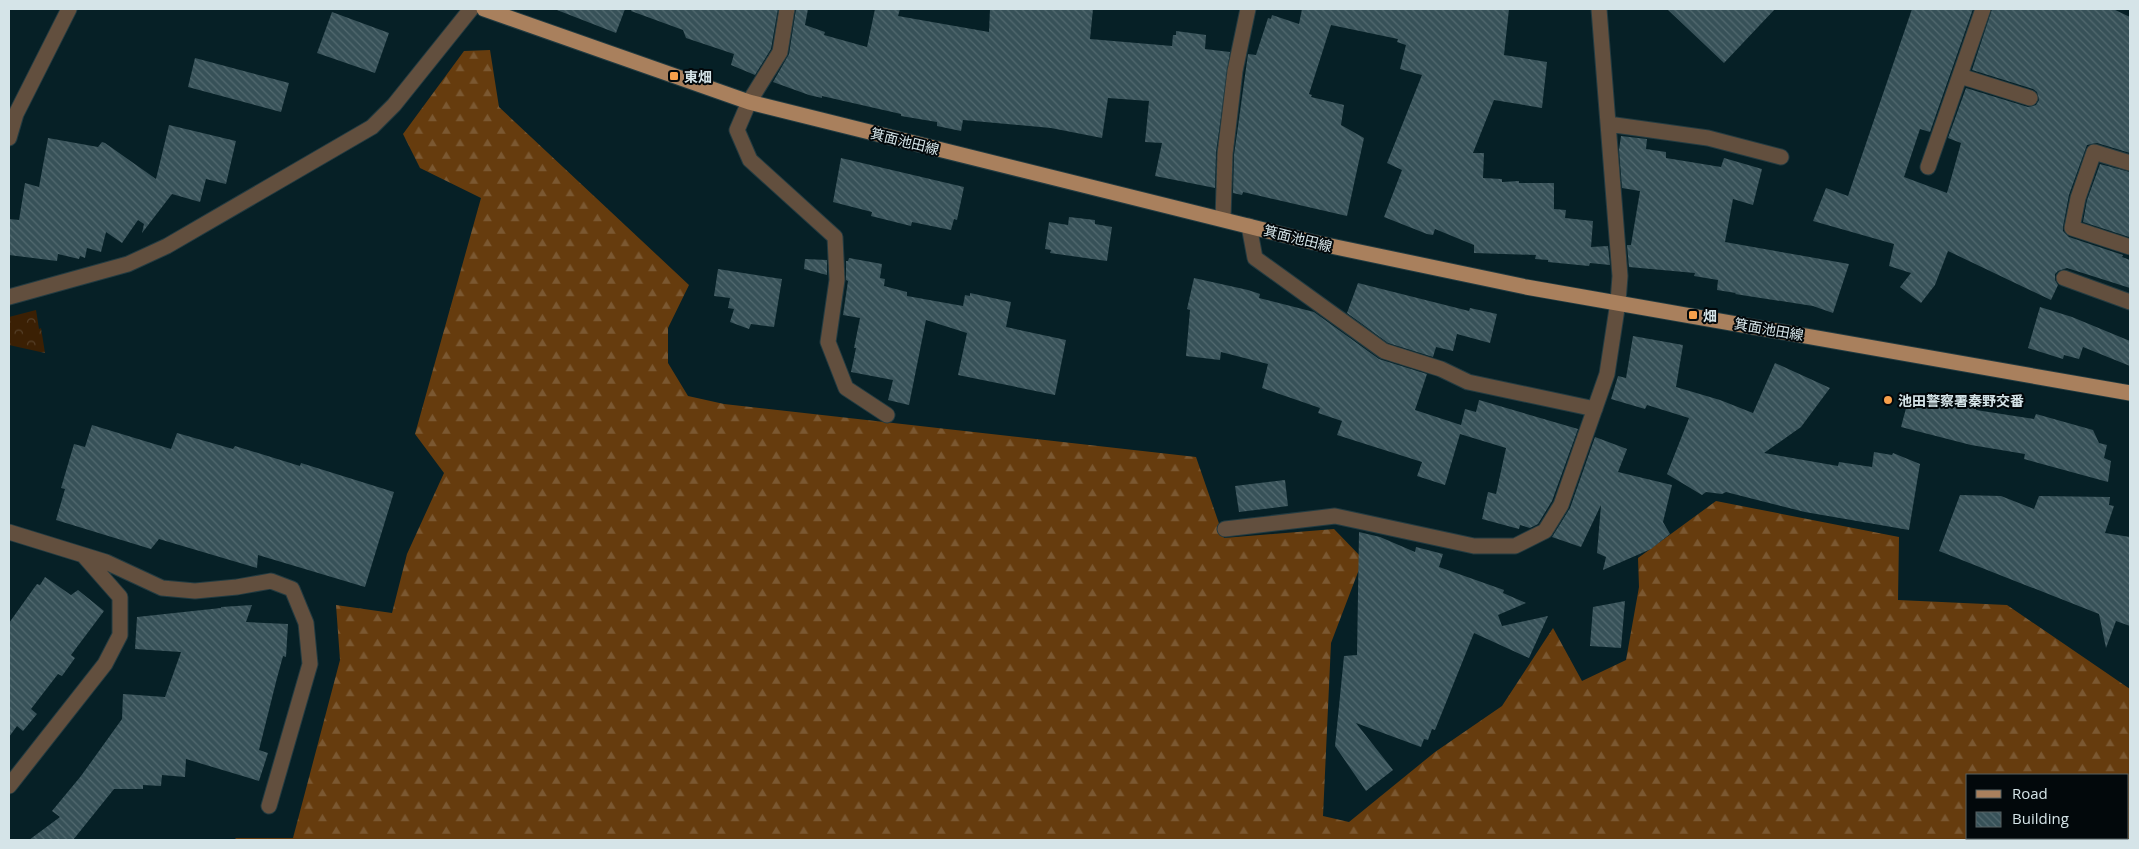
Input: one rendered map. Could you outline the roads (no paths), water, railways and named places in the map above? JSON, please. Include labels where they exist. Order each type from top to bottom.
[{"type":"main road","name":"箕面池田線","points":[[484,9],[749,102],[1312,242],[1526,287],[2130,393]]},
{"type":"street","points":[[9,138],[12,112],[69,9]]},
{"type":"street","points":[[9,297],[128,264],[167,246],[372,126],[394,105],[471,9]]},
{"type":"street","points":[[787,9],[780,52],[749,102],[737,130],[750,160],[835,237],[837,280],[828,342],[846,388],[887,415]]},
{"type":"street","points":[[1223,219],[1224,154],[1235,71],[1248,9]]},
{"type":"street","points":[[1225,529],[1335,516],[1474,546],[1515,546],[1545,531],[1561,505],[1607,374],[1618,302],[1620,276],[1599,9]]},
{"type":"street","points":[[1928,167],[1983,9]]},
{"type":"street","points":[[1960,76],[2030,98]]},
{"type":"street","points":[[1608,124],[1708,138],[1781,156]]},
{"type":"street","points":[[2130,163],[2094,152],[2078,198],[2072,228],[2130,246]]},
{"type":"street","points":[[1249,226],[1255,258],[1384,351],[1441,369],[1468,382],[1595,409]]},
{"type":"street","points":[[2064,278],[2130,302]]},
{"type":"street","points":[[9,532],[106,562],[162,588],[194,590],[271,582],[292,589],[306,623],[310,664],[270,806]]},
{"type":"street","points":[[9,786],[106,664],[120,635],[120,597],[84,556]]},
{"type":"place","name":"東畑","points":[[674,76]]},
{"type":"place","name":"畑","points":[[1693,315]]},
{"type":"place","name":"池田警察署秦野交番","points":[[1888,400]]}]
